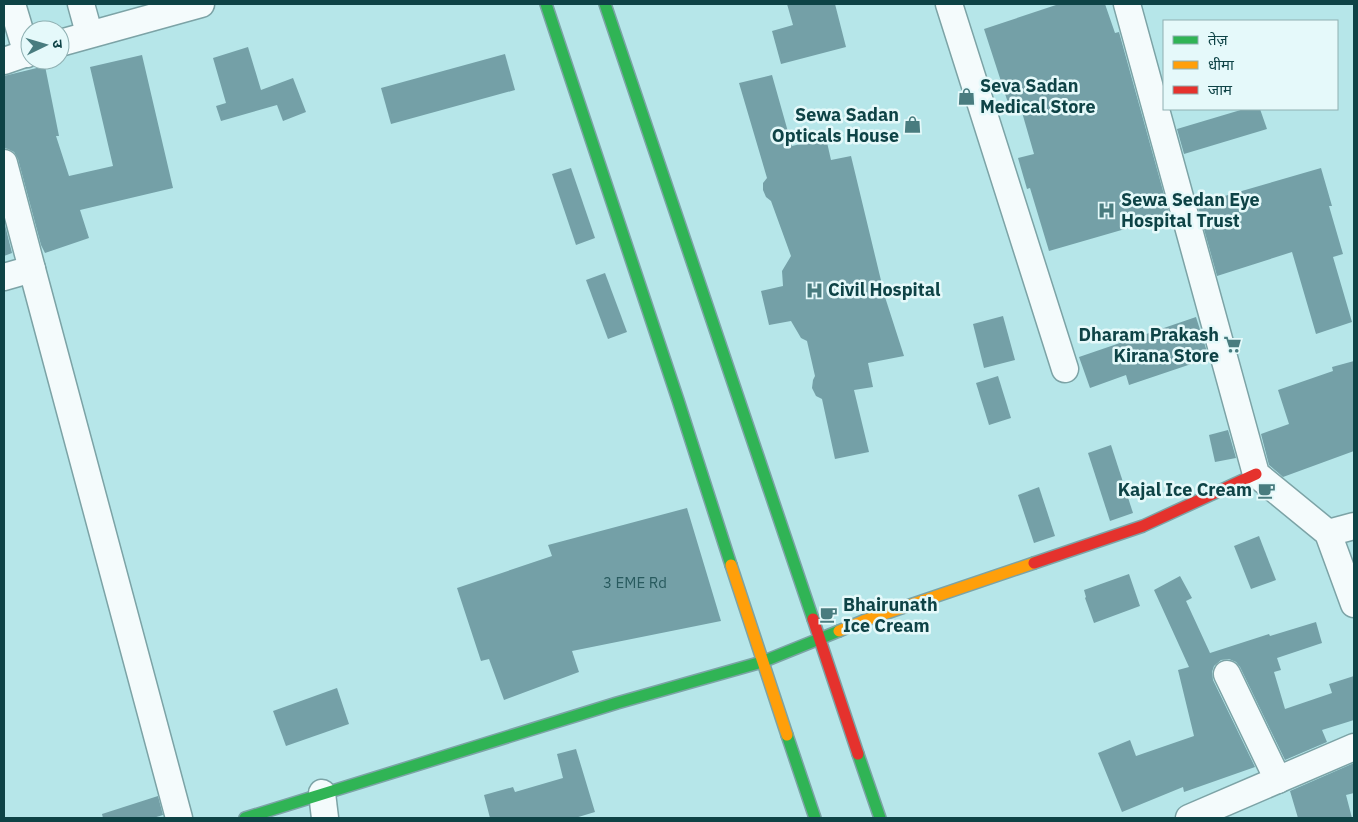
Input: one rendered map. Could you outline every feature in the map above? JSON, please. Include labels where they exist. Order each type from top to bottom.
[{"type":"main road","points":[[546,4],[815,818]]},
{"type":"main road","points":[[605,4],[880,818]]},
{"type":"main road","points":[[245,818],[324,806],[617,703],[762,662],[788,650],[873,618],[1143,526],[1256,474]]},
{"type":"street","points":[[12,4],[20,56]]},
{"type":"street","points":[[81,4],[89,33]]},
{"type":"street","points":[[70,40],[200,4]]},
{"type":"street","points":[[949,4],[1065,368]]},
{"type":"street","points":[[1127,4],[1256,474],[1328,533],[1354,604]]},
{"type":"street","points":[[4,163],[179,818]]},
{"type":"street","points":[[4,277],[32,269]]},
{"type":"street","points":[[1328,533],[1354,526]]},
{"type":"street","points":[[1227,674],[1278,780]]},
{"type":"street","points":[[1188,818],[1354,747]]},
{"type":"building","points":[[787,4],[835,4],[846,47],[781,64],[772,31],[793,25]]},
{"type":"building","points":[[1059,4],[1105,4],[1115,33],[1119,32],[1170,216],[1049,251],[1030,188],[1027,189],[1018,158],[1034,154],[1019,102],[1009,106],[984,29]]},
{"type":"building","points":[[248,47],[261,90],[293,78],[306,112],[283,121],[277,105],[221,121],[216,106],[226,103],[213,58]]},
{"type":"building","points":[[505,54],[515,90],[391,124],[381,88]]},
{"type":"building","points":[[142,55],[173,188],[80,210],[89,238],[45,253],[41,245],[18,159],[14,152],[4,148],[4,76],[29,70],[46,70],[59,136],[56,136],[69,176],[113,166],[90,67]]},
{"type":"building","points":[[772,75],[792,146],[826,138],[831,160],[851,156],[885,297],[904,356],[868,363],[873,387],[854,390],[869,452],[835,459],[822,399],[816,396],[812,388],[815,376],[807,341],[801,338],[791,321],[769,325],[761,291],[783,286],[782,271],[791,256],[771,201],[766,197],[763,190],[763,183],[767,178],[739,83]]},
{"type":"building","points":[[1241,110],[1260,110],[1267,129],[1184,154],[1177,129]]},
{"type":"building","points":[[571,168],[595,238],[576,245],[552,174]]},
{"type":"building","points":[[1321,168],[1332,206],[1329,206],[1343,254],[1333,257],[1352,322],[1316,334],[1292,252],[1217,276],[1197,204]]},
{"type":"building","points":[[4,221],[12,253],[4,256]]},
{"type":"building","points":[[605,273],[627,332],[608,339],[586,280]]},
{"type":"building","points":[[1003,316],[1015,360],[984,368],[973,324]]},
{"type":"building","points":[[1196,317],[1209,358],[1129,385],[1126,375],[1090,388],[1079,357]]},
{"type":"building","points":[[1354,361],[1354,451],[1283,477],[1269,465],[1261,434],[1289,424],[1278,390],[1333,371],[1332,367]]},
{"type":"building","points":[[998,376],[1011,418],[989,425],[976,383]]},
{"type":"building","points":[[1228,430],[1236,458],[1215,462],[1209,435]]},
{"type":"building","points":[[1111,445],[1133,513],[1110,521],[1088,453]]},
{"type":"building","points":[[1039,487],[1055,536],[1034,543],[1018,495]]},
{"type":"building","points":[[687,508],[721,621],[572,651],[579,672],[504,700],[489,659],[481,661],[457,588],[552,556],[548,545]]},
{"type":"building","points":[[1259,536],[1276,580],[1251,589],[1234,546]]},
{"type":"building","points":[[1129,574],[1140,606],[1094,623],[1084,590]]},
{"type":"building","points":[[1180,576],[1192,598],[1186,601],[1210,653],[1269,634],[1270,636],[1316,622],[1322,643],[1277,658],[1281,670],[1274,672],[1285,709],[1332,693],[1329,684],[1354,676],[1354,720],[1322,730],[1327,742],[1285,760],[1240,667],[1236,662],[1229,659],[1221,660],[1214,666],[1212,672],[1213,680],[1255,767],[1184,792],[1183,787],[1122,812],[1098,753],[1130,740],[1136,756],[1194,736],[1178,670],[1189,667],[1154,590]]},
{"type":"building","points":[[337,688],[349,724],[286,746],[273,711]]},
{"type":"building","points":[[576,749],[595,812],[575,818],[490,818],[484,795],[513,787],[515,792],[563,778],[557,754]]},
{"type":"building","points":[[1354,763],[1354,793],[1346,795],[1352,818],[1298,818],[1290,791]]},
{"type":"building","points":[[158,796],[163,815],[153,818],[103,818],[102,814]]},
{"type":"traffic: fast","points":[[546,4],[731,565]]},
{"type":"traffic: fast","points":[[605,4],[813,619]]},
{"type":"traffic: fast","points":[[245,818],[617,703],[762,662],[839,631]]},
{"type":"traffic: fast","points":[[787,735],[815,818]]},
{"type":"traffic: fast","points":[[858,754],[880,818]]},
{"type":"traffic: slow","points":[[839,631],[863,621],[1034,563]]},
{"type":"traffic: slow","points":[[731,565],[787,735]]},
{"type":"traffic: jam","points":[[1034,563],[1143,526],[1256,474]]},
{"type":"traffic: jam","points":[[813,619],[858,754]]},
{"type":"place","name":"Seva Sadan Medical Store","points":[[966,96]]},
{"type":"place","name":"Sewa Sadan Opticals House","points":[[913,125]]},
{"type":"place","name":"Sewa Sedan Eye Hospital Trust","points":[[1107,210]]},
{"type":"place","name":"Civil Hospital","points":[[814,290]]},
{"type":"place","name":"Dharam Prakash Kirana Store","points":[[1233,345]]},
{"type":"place","name":"Kajal Ice Cream","points":[[1266,490]]},
{"type":"place","name":"Bhairunath Ice Cream","points":[[829,615]]}]
